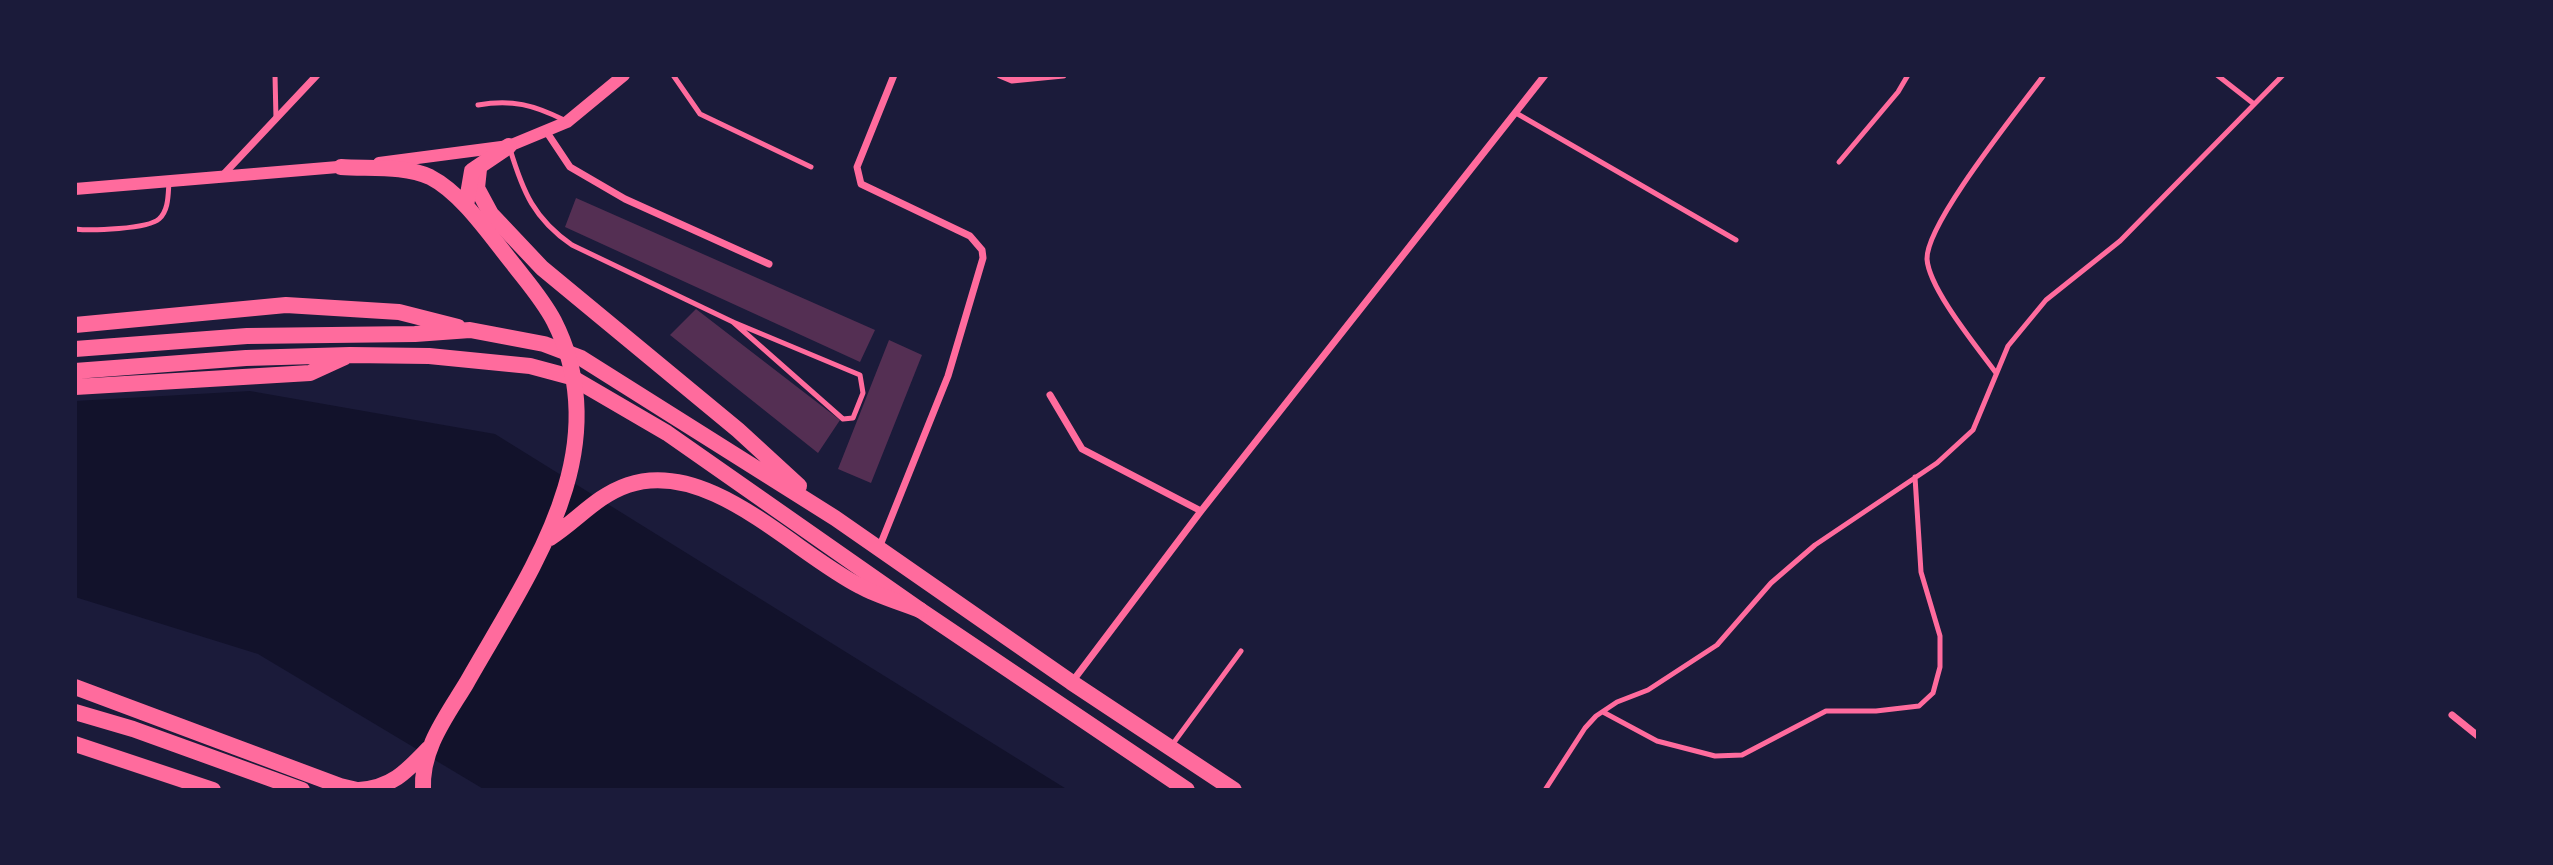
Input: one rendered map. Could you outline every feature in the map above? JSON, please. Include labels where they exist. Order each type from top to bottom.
[{"type":"main road","points":[[466,206],[470,174],[509,146]]},
{"type":"main road","points":[[484,162],[476,182],[481,198],[491,214],[517,243],[542,268],[738,430],[835,518]]},
{"type":"main road","points":[[75,687],[315,777],[358,790],[387,785],[403,776],[429,747],[548,540],[564,495],[576,433],[572,370],[554,322],[541,299],[466,206],[441,185],[418,174],[341,167]]},
{"type":"main road","points":[[75,325],[286,305],[399,312],[470,330],[544,344],[581,358],[835,518],[1071,682],[1234,790]]},
{"type":"main road","points":[[75,349],[247,336],[405,334],[470,330]]},
{"type":"main road","points":[[75,387],[310,373],[350,355]]},
{"type":"main road","points":[[75,371],[246,358],[350,355],[429,356],[518,365],[571,377],[667,433],[919,610],[1187,790]]},
{"type":"main road","points":[[548,540],[597,499],[631,484],[649,480],[694,484],[744,511],[860,587],[919,610]]},
{"type":"main road","points":[[75,712],[134,729],[302,790]]},
{"type":"main road","points":[[75,744],[213,790]]},
{"type":"main road","points":[[423,790],[429,747]]},
{"type":"street","points":[[221,177],[317,75]]},
{"type":"street","points":[[75,189],[341,167],[509,146],[567,122],[624,75]]},
{"type":"street","points":[[879,550],[948,376],[983,258],[982,250],[970,236],[867,189],[858,179],[857,167],[894,75]]},
{"type":"street","points":[[1000,75],[1012,80],[1063,75]]},
{"type":"street","points":[[1071,682],[1201,511],[1545,75]]},
{"type":"street","points":[[546,131],[570,167],[625,199],[769,264]]},
{"type":"street","points":[[1050,395],[1082,449],[1201,511]]},
{"type":"street","points":[[2452,715],[2478,736]]},
{"type":"lane","points":[[275,75],[275,119]]},
{"type":"lane","points":[[673,75],[700,114],[811,167]]},
{"type":"lane","points":[[1839,162],[1898,92],[1908,75]]},
{"type":"lane","points":[[1996,373],[1940,294],[1927,260],[1932,235],[2043,75]]},
{"type":"lane","points":[[2217,75],[2253,104]]},
{"type":"lane","points":[[1545,790],[1585,728],[1603,712],[1648,690],[1717,645],[1771,583],[1815,545],[1937,463],[1973,430],[2008,346],[2046,300],[2120,241],[2283,75]]},
{"type":"lane","points":[[478,105],[510,101],[535,106],[567,122]]},
{"type":"lane","points":[[1516,113],[1736,240]]},
{"type":"lane","points":[[509,146],[521,185],[550,230],[572,246],[733,322],[860,375],[863,393],[853,418],[843,419],[733,322]]},
{"type":"lane","points":[[75,229],[146,225],[159,219],[166,208],[169,181]]},
{"type":"lane","points":[[1603,712],[1657,741],[1714,756],[1742,755],[1826,711],[1876,711],[1919,706],[1933,693],[1940,667],[1940,636],[1921,572],[1915,477]]},
{"type":"lane","points":[[1170,747],[1241,651]]},
{"type":"shaded area","points":[[250,391],[495,434],[1068,790],[485,790],[258,654],[75,597],[75,401]]},
{"type":"building","points":[[576,198],[875,330],[860,362],[565,227]]},
{"type":"building","points":[[696,309],[840,420],[818,453],[670,335]]},
{"type":"building","points":[[889,340],[922,355],[871,483],[838,469]]}]
